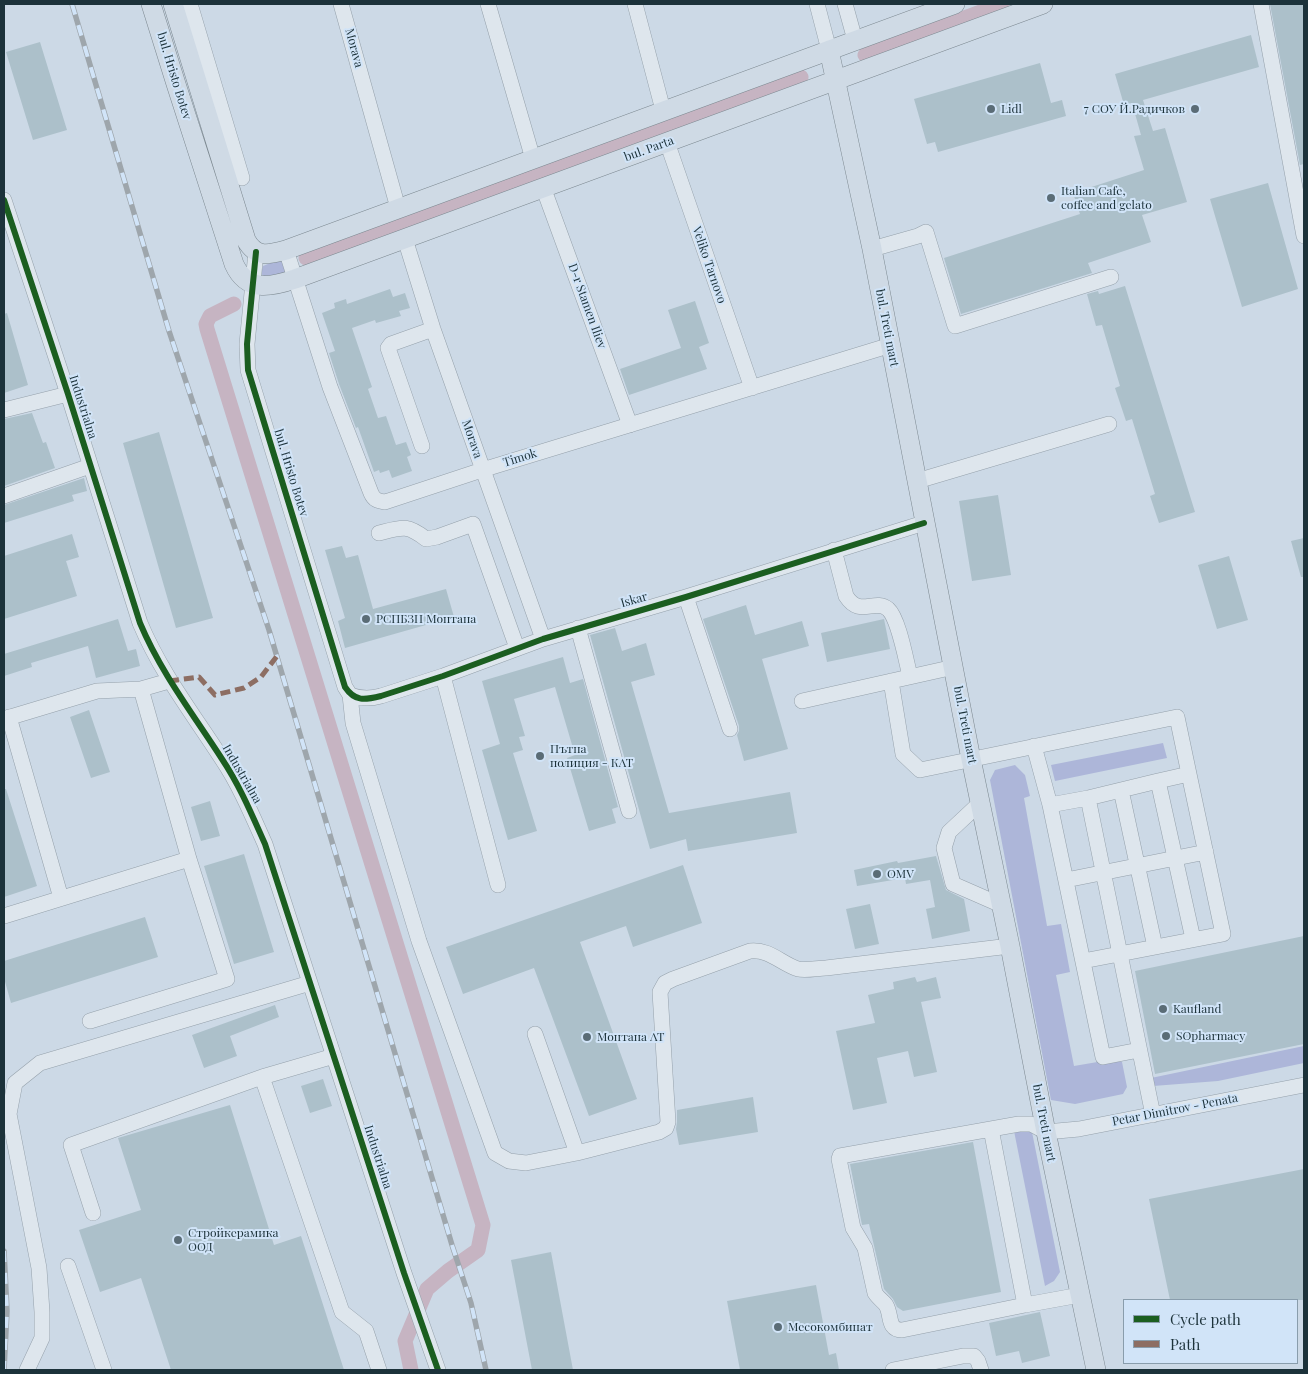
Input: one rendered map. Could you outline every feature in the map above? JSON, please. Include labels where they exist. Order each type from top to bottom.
[{"type":"main road","name":"bul. Hristo Botev","points":[[151,4],[234,264],[242,277],[253,284]]},
{"type":"main road","name":"bul. Hristo Botev","points":[[173,4],[224,143],[246,240],[256,252]]},
{"type":"main road","points":[[256,252],[265,254],[286,250],[955,4]]},
{"type":"main road","name":"bul. Parta","points":[[253,284],[271,286],[295,279],[1043,4]]},
{"type":"main road","name":"bul. Treti mart","points":[[829,50],[872,249],[971,759],[1096,1370]]},
{"type":"street","points":[[190,4],[224,143],[242,178]]},
{"type":"street","name":"Morava","points":[[341,4],[398,208]]},
{"type":"street","points":[[488,4],[533,159]]},
{"type":"street","points":[[635,4],[663,110]]},
{"type":"street","points":[[817,4],[829,50]]},
{"type":"street","points":[[845,4],[854,40]]},
{"type":"street","points":[[1261,4],[1304,236]]},
{"type":"street","name":"Veliko Tarnovo","points":[[667,142],[752,388]]},
{"type":"street","name":"D-r Stamen Iliev","points":[[543,188],[630,426]]},
{"type":"street","name":"Industrialna","points":[[4,200],[68,394],[140,623],[156,659],[169,681],[223,761],[245,799],[265,844],[404,1273],[438,1370]]},
{"type":"street","points":[[872,249],[926,232],[955,326],[1111,277]]},
{"type":"street","name":"Morava","points":[[405,239],[433,329],[542,639]]},
{"type":"street","points":[[286,250],[295,279]]},
{"type":"street","name":"bul. Hristo Botev","points":[[256,252],[246,344],[248,370],[345,687],[350,695],[353,722],[419,941],[495,1153],[508,1162],[526,1163],[577,1153],[659,1132],[666,1128],[668,1122],[660,992],[665,984],[673,979],[750,951],[758,950],[767,952],[800,969],[826,968],[1010,946]]},
{"type":"street","name":"Timok","points":[[295,279],[330,387],[374,498],[379,502],[385,502],[482,470],[890,345]]},
{"type":"street","points":[[422,446],[388,348],[391,344],[433,329]]},
{"type":"street","points":[[4,410],[68,394]]},
{"type":"street","points":[[917,481],[1109,424]]},
{"type":"street","points":[[4,496],[90,466]]},
{"type":"street","name":"Iskar","points":[[350,695],[358,698],[376,697],[443,676],[542,639],[686,597],[924,523]]},
{"type":"street","points":[[379,533],[404,527],[414,530],[426,540],[473,524],[517,648]]},
{"type":"street","points":[[834,550],[846,596],[850,602],[854,606],[860,607],[880,606],[888,609],[896,619],[910,676]]},
{"type":"street","points":[[686,597],[730,729]]},
{"type":"street","points":[[578,628],[630,811]]},
{"type":"street","points":[[802,701],[954,667]]},
{"type":"street","points":[[443,676],[498,885]]},
{"type":"street","points":[[61,898],[7,718],[97,691],[141,689],[169,681]]},
{"type":"street","points":[[891,681],[903,754],[920,770],[1177,717],[1223,934],[1083,961]]},
{"type":"street","points":[[90,1021],[227,979],[189,859],[141,689]]},
{"type":"street","points":[[1034,746],[1050,805],[1104,1057],[1139,1050]]},
{"type":"street","points":[[1050,805],[1189,774]]},
{"type":"street","points":[[1158,781],[1193,940]]},
{"type":"street","points":[[1121,790],[1155,947]]},
{"type":"street","points":[[1088,798],[1153,1114]]},
{"type":"street","points":[[980,803],[949,832],[944,848],[953,884],[1001,904]]},
{"type":"street","points":[[1066,880],[1206,852]]},
{"type":"street","points":[[4,916],[189,859]]},
{"type":"street","points":[[27,1370],[42,1338],[42,1312],[39,1268],[9,1114],[15,1083],[40,1063],[310,983]]},
{"type":"street","points":[[535,1034],[577,1153]]},
{"type":"street","points":[[93,1213],[71,1145],[262,1077],[334,1056]]},
{"type":"street","points":[[262,1077],[342,1312],[366,1331],[379,1370]]},
{"type":"street","name":"Petar Dimitrov - Penata","points":[[1046,1132],[1079,1129],[1304,1085]]},
{"type":"street","points":[[1046,1132],[1031,1124],[1019,1124],[842,1155],[839,1159],[853,1228],[865,1248],[875,1293],[887,1308],[891,1324],[896,1330],[1080,1295]]},
{"type":"street","points":[[991,1129],[1025,1305]]},
{"type":"street","points":[[68,1266],[104,1370]]},
{"type":"street","points":[[893,1370],[963,1356],[974,1356],[981,1370]]},
{"type":"shaded area","points":[[283,258],[288,272],[271,277],[261,274],[263,266]]},
{"type":"shaded area","points":[[1163,743],[1167,758],[1055,781],[1051,765]]},
{"type":"shaded area","points":[[1015,765],[1025,775],[1030,796],[1024,798],[1047,926],[1061,924],[1070,972],[1056,975],[1074,1066],[1115,1059],[1122,1062],[1127,1087],[1123,1094],[1075,1104],[1051,1100],[990,780],[995,770]]},
{"type":"shaded area","points":[[1304,1046],[1304,1063],[1218,1081],[1153,1086],[1151,1078]]},
{"type":"shaded area","points":[[1013,1126],[1032,1132],[1060,1272],[1054,1281],[1045,1286]]},
{"type":"building","points":[[1270,4],[1304,4],[1304,164],[1300,165]]},
{"type":"building","points":[[1251,35],[1259,67],[1143,100],[1153,131],[1165,128],[1187,202],[1142,215],[1151,242],[1088,263],[1092,273],[961,314],[944,258],[1080,214],[1073,193],[1144,170],[1134,136],[1141,135],[1132,103],[1124,105],[1115,74]]},
{"type":"building","points":[[40,42],[67,130],[33,140],[6,52]]},
{"type":"building","name":"Lidl","points":[[1040,63],[1051,103],[1062,100],[1066,116],[938,152],[935,142],[927,144],[914,99]]},
{"type":"building","points":[[1268,183],[1298,289],[1242,307],[1210,199]]},
{"type":"building","points":[[1125,286],[1195,512],[1159,523],[1150,496],[1155,494],[1132,419],[1126,421],[1115,388],[1120,386],[1102,325],[1096,326],[1087,294],[1098,291],[1099,294]]},
{"type":"building","points":[[390,289],[393,297],[405,293],[410,308],[399,311],[401,316],[376,323],[375,320],[352,328],[372,387],[368,389],[378,418],[386,416],[396,445],[406,442],[411,455],[407,457],[412,471],[392,478],[389,470],[380,473],[379,470],[374,472],[358,427],[356,428],[339,384],[329,353],[335,351],[322,313],[335,308],[334,303],[346,299],[347,304]]},
{"type":"building","points":[[695,301],[709,343],[699,347],[707,369],[629,395],[620,369],[681,348],[668,310]]},
{"type":"building","points":[[7,313],[28,385],[4,393],[4,314]]},
{"type":"building","points":[[32,413],[43,443],[46,442],[55,468],[4,486],[4,419]]},
{"type":"building","points":[[159,432],[213,618],[176,628],[123,443]]},
{"type":"building","points":[[84,478],[87,491],[72,495],[74,501],[4,523],[4,505]]},
{"type":"building","points":[[998,495],[1011,575],[972,581],[959,501]]},
{"type":"building","points":[[72,534],[79,557],[66,561],[77,596],[4,619],[4,556]]},
{"type":"building","points":[[1304,538],[1304,577],[1301,577],[1291,541]]},
{"type":"building","points":[[342,546],[346,558],[358,555],[373,609],[446,589],[454,617],[345,648],[338,621],[345,618],[325,550]]},
{"type":"building","points":[[1229,556],[1248,620],[1217,629],[1198,565]]},
{"type":"building","points":[[746,605],[755,635],[802,621],[809,646],[762,659],[788,749],[744,761],[737,735],[739,726],[703,619]]},
{"type":"building","points":[[118,619],[128,651],[136,649],[140,666],[96,678],[88,646],[31,663],[32,667],[4,676],[4,654]]},
{"type":"building","points":[[884,619],[890,649],[827,662],[821,633]]},
{"type":"building","points":[[615,628],[622,651],[646,643],[655,675],[631,682],[669,813],[790,792],[797,833],[688,851],[686,839],[650,849],[590,635]]},
{"type":"building","points":[[563,657],[570,683],[583,679],[618,807],[612,809],[616,823],[589,831],[567,758],[575,755],[555,687],[514,699],[525,736],[519,737],[523,750],[513,753],[537,831],[508,840],[482,750],[500,744],[482,681]]},
{"type":"building","points":[[89,710],[110,772],[91,778],[70,717]]},
{"type":"building","points":[[4,789],[6,789],[37,886],[4,897]]},
{"type":"building","points":[[210,801],[220,836],[201,841],[191,807]]},
{"type":"building","points":[[244,854],[274,952],[234,964],[204,866]]},
{"type":"building","points":[[936,856],[946,890],[964,899],[970,931],[932,939],[926,909],[935,907],[930,880],[906,884],[905,878],[857,886],[854,870],[897,861],[898,863]]},
{"type":"building","points":[[683,865],[702,923],[633,947],[626,926],[580,942],[637,1099],[589,1116],[534,968],[463,994],[446,947]]},
{"type":"building","points":[[870,904],[879,944],[855,949],[846,909]]},
{"type":"building","points":[[145,917],[158,957],[11,1003],[4,978],[4,961]]},
{"type":"building","points":[[1304,936],[1304,1044],[1155,1074],[1135,971]]},
{"type":"building","points":[[915,977],[917,982],[936,977],[941,998],[921,1002],[937,1072],[914,1077],[908,1051],[877,1058],[887,1103],[853,1110],[836,1031],[875,1023],[868,995],[894,989],[893,982]]},
{"type":"building","points":[[275,1005],[279,1017],[230,1036],[237,1056],[204,1068],[192,1035]]},
{"type":"building","points":[[323,1079],[332,1106],[310,1113],[301,1086]]},
{"type":"building","points":[[753,1097],[758,1132],[679,1145],[676,1129],[677,1110]]},
{"type":"building","name":"Стройкерамика ООД","points":[[230,1105],[274,1245],[301,1236],[344,1370],[171,1370],[141,1278],[100,1292],[79,1230],[141,1210],[118,1138]]},
{"type":"building","points":[[973,1142],[1001,1292],[903,1311],[897,1307],[884,1289],[869,1224],[862,1225],[850,1164]]},
{"type":"building","points":[[1304,1169],[1304,1300],[1170,1299],[1149,1199]]},
{"type":"building","points":[[551,1252],[573,1370],[532,1370],[511,1260]]},
{"type":"building","name":"Месокомбинат","points":[[816,1285],[829,1355],[836,1353],[839,1370],[740,1370],[727,1301]]},
{"type":"building","points":[[1040,1312],[1050,1356],[1022,1363],[1019,1351],[996,1356],[989,1323]]},
{"type":"waterway","points":[[865,55],[1002,4]]},
{"type":"waterway","points":[[306,258],[801,77]]},
{"type":"waterway","points":[[234,304],[210,316],[206,324],[207,329],[483,1225],[478,1250],[448,1271],[427,1289],[405,1341],[411,1370]]},
{"type":"railway","points":[[72,4],[169,331],[269,630],[452,1245],[471,1303],[486,1370]]},
{"type":"railway","points":[[4,1251],[7,1311],[4,1370]]},
{"type":"marked path","points":[[169,681],[199,677],[215,695],[244,688],[261,677],[277,656]]},
{"type":"cycle path","points":[[4,200],[68,394],[140,623],[168,676],[234,780],[265,844],[404,1273],[438,1370]]},
{"type":"cycle path","points":[[256,252],[247,344],[248,370],[345,687],[349,692],[361,699],[381,696],[443,676],[543,639],[924,523]]},
{"type":"place","name":"Lidl","points":[[991,109]]},
{"type":"place","name":"7 СОУ Й.Радичков","points":[[1195,109]]},
{"type":"place","name":"Italian Cafe, coffee and gelato","points":[[1051,198]]},
{"type":"place","name":"РСПБЗН Монтана","points":[[366,619]]},
{"type":"place","name":"Пътна полиция - КАТ","points":[[540,756]]},
{"type":"place","name":"OMV","points":[[877,874]]},
{"type":"place","name":"Kaufland","points":[[1163,1009]]},
{"type":"place","name":"SOpharmacy","points":[[1166,1036]]},
{"type":"place","name":"Монтана АТ","points":[[587,1037]]},
{"type":"place","name":"Стройкерамика ООД","points":[[178,1240]]},
{"type":"place","name":"Месокомбинат","points":[[778,1327]]}]
